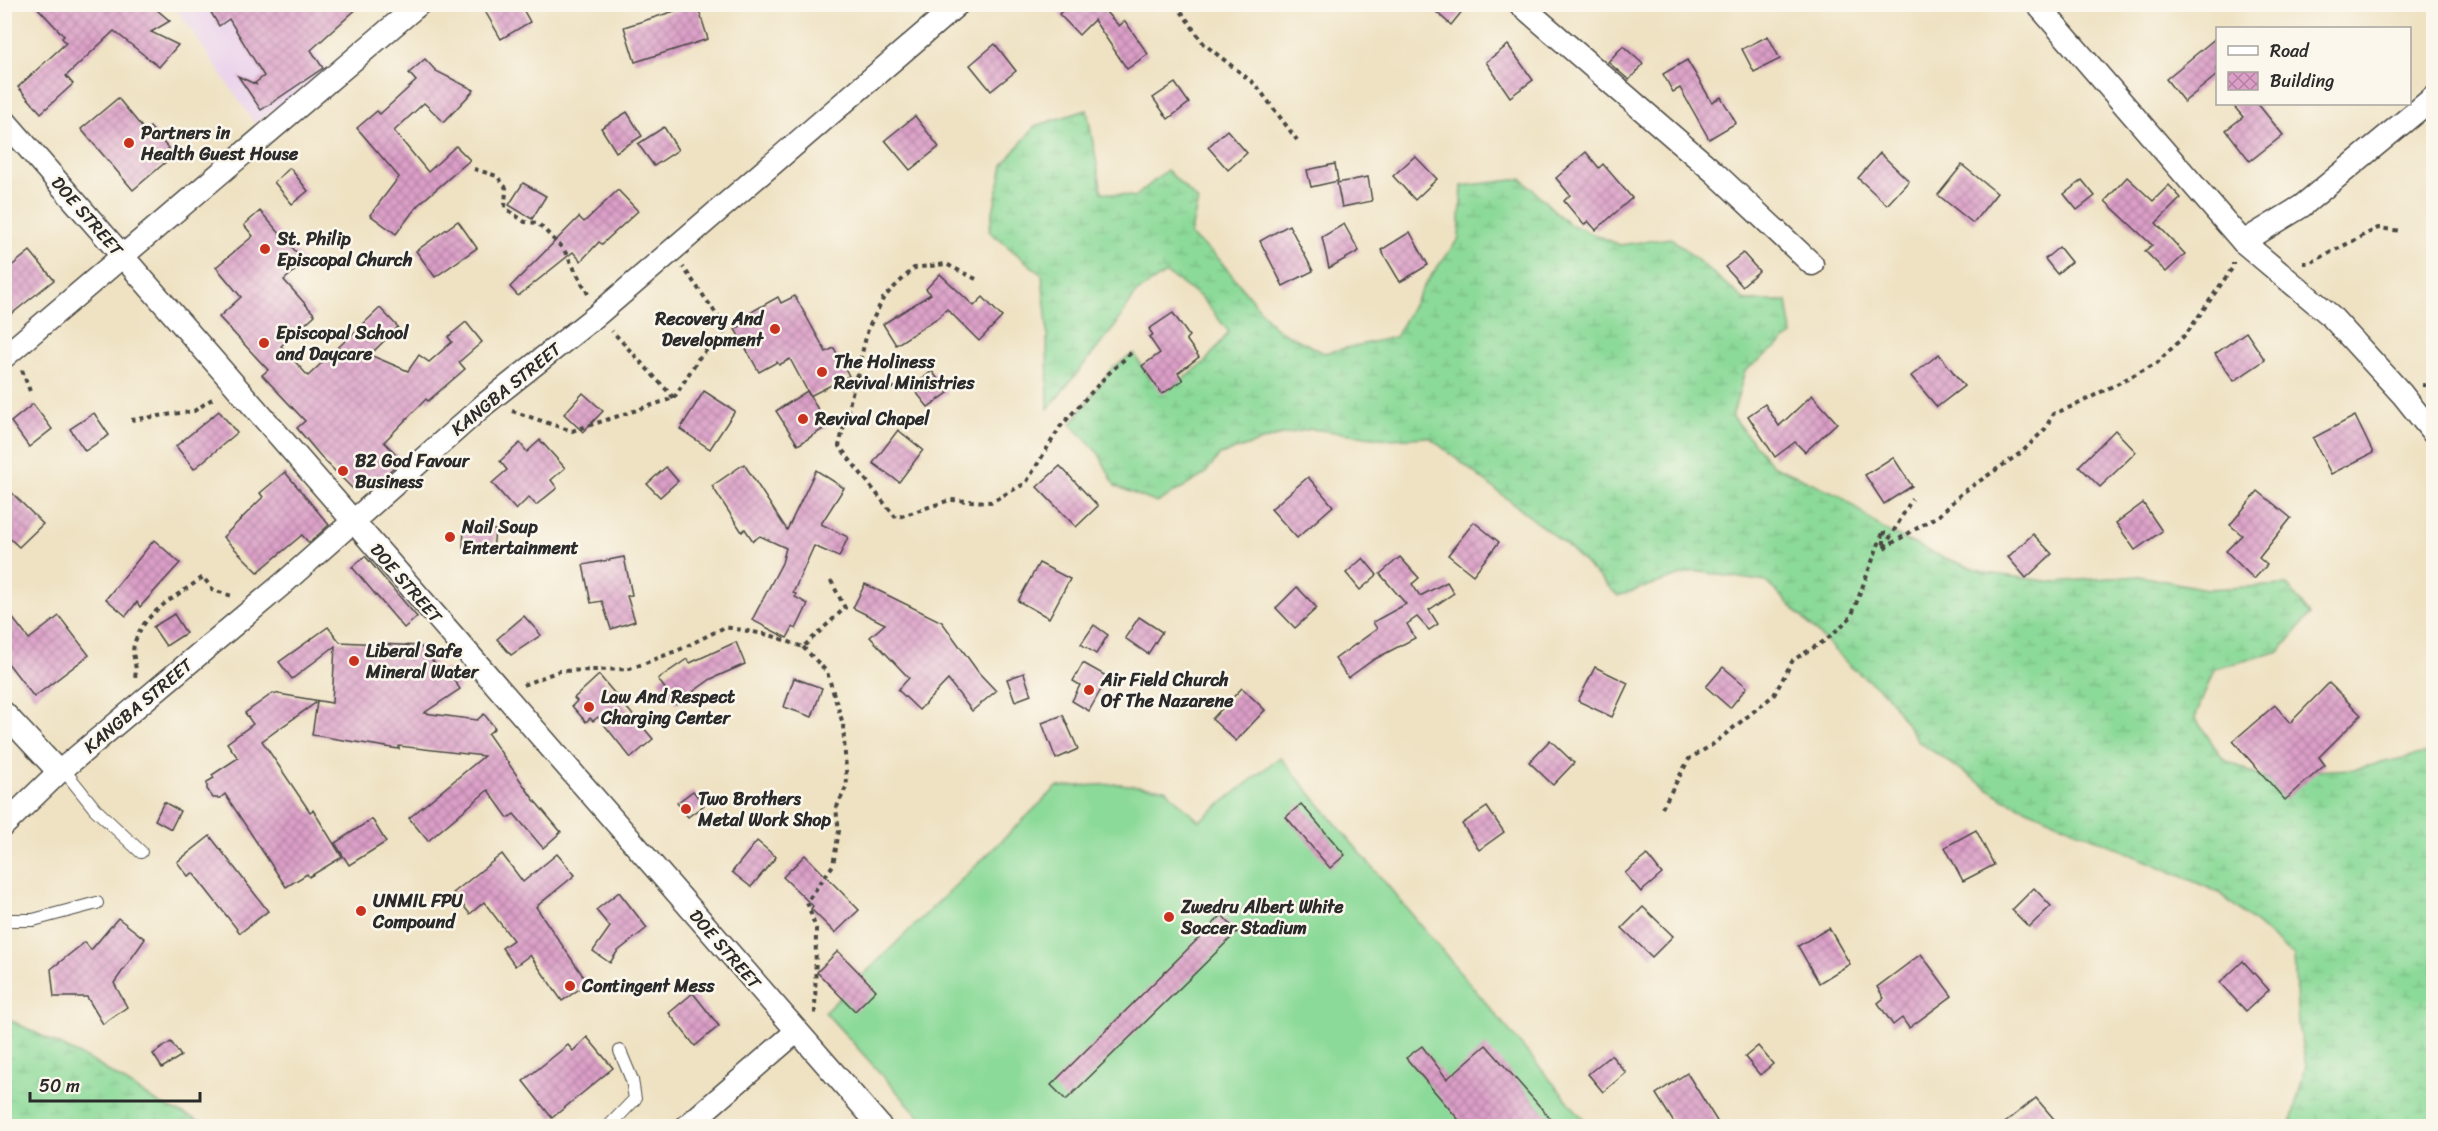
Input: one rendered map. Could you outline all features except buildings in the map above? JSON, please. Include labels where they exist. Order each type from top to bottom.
[{"type":"street","points":[[4,357],[419,4]]},
{"type":"street","name":"KANGBA STREET","points":[[4,825],[61,770],[260,603],[485,404],[598,314],[958,4]]},
{"type":"street","points":[[1520,4],[1714,172],[1812,264]]},
{"type":"street","points":[[2037,4],[2239,237],[2330,315],[2402,394],[2433,434]]},
{"type":"street","points":[[2239,237],[2302,206],[2410,119],[2433,97]]},
{"type":"street","name":"DOE STREET","points":[[4,120],[880,1126]]},
{"type":"street","points":[[4,713],[61,770]]},
{"type":"street","points":[[687,1126],[796,1031]]},
{"type":"lane","points":[[61,770],[95,809],[141,852]]},
{"type":"lane","points":[[4,920],[33,920],[97,903]]},
{"type":"lane","points":[[609,1126],[635,1099],[632,1080],[620,1051]]},
{"type":"path","points":[[1176,4],[1204,44],[1256,85],[1297,140]]},
{"type":"path","points":[[474,169],[497,176],[506,188],[505,208],[525,222],[538,224],[564,250],[598,314],[674,398]]},
{"type":"path","points":[[2269,264],[2310,263],[2378,228],[2401,231]]},
{"type":"path","points":[[1884,548],[1939,515],[1962,493],[2022,452],[2045,429],[2053,414],[2078,404],[2157,363],[2187,333],[2233,267],[2239,237]]},
{"type":"path","points":[[485,404],[543,420],[572,431],[674,398],[698,359],[727,329],[670,250]]},
{"type":"path","points":[[976,279],[946,264],[914,268],[884,297],[868,329],[839,446],[896,518],[950,500],[992,502],[1026,483],[1060,427],[1107,375],[1131,353]]},
{"type":"path","points":[[856,375],[906,392]]},
{"type":"path","points":[[131,420],[194,411],[234,385]]},
{"type":"path","points":[[1884,548],[1912,499]]},
{"type":"path","points":[[1662,808],[1689,759],[1712,744],[1774,695],[1793,660],[1826,640],[1851,617],[1884,530],[1884,548]]},
{"type":"path","points":[[134,681],[137,670],[133,646],[150,615],[203,577],[213,590],[260,603]]},
{"type":"path","points":[[803,647],[845,608],[829,577]]},
{"type":"path","points":[[502,693],[559,671],[630,669],[681,649],[725,627],[770,634],[803,647],[827,672],[843,724],[847,785],[836,809],[839,831],[832,865],[807,903],[816,929],[814,1051]]},
{"type":"shaded area","points":[[174,5],[285,5],[328,68],[255,124]]},
{"type":"green space","points":[[1087,110],[1102,192],[1135,197],[1167,170],[1198,201],[1190,235],[1218,258],[1275,328],[1324,353],[1395,337],[1425,284],[1459,238],[1462,186],[1522,179],[1567,223],[1620,245],[1671,238],[1746,301],[1787,301],[1792,335],[1745,371],[1732,417],[1772,465],[1839,495],[1884,530],[1942,557],[1986,573],[2053,582],[2139,576],[2207,589],[2287,585],[2310,615],[2280,651],[2214,669],[2195,718],[2223,759],[2269,781],[2313,771],[2355,769],[2425,753],[2433,763],[2433,1126],[2290,1126],[2306,1065],[2298,1024],[2294,956],[2218,892],[2004,799],[1919,742],[1886,694],[1851,667],[1767,582],[1694,571],[1618,596],[1567,546],[1429,437],[1389,439],[1311,429],[1277,436],[1220,455],[1204,475],[1157,503],[1115,486],[1099,454],[1071,424],[1112,368],[1134,353],[1148,377],[1170,389],[1205,362],[1229,332],[1202,298],[1166,273],[1136,293],[1116,325],[1048,409],[1047,325],[1042,275],[989,231],[1003,165],[1035,126]]},
{"type":"green space","name":"Zwedru Albert White Soccer Stadium","points":[[1280,757],[1589,1126],[928,1126],[825,1012],[1057,787],[1120,784],[1165,789],[1199,821]]},
{"type":"green space","points":[[4,1017],[95,1063],[160,1104],[212,1126],[5,1126]]},
{"type":"place","name":"Partners in Health Guest House","points":[[129,143]]},
{"type":"place","name":"St. Philip Episcopal Church","points":[[265,249]]},
{"type":"place","name":"Recovery And Development","points":[[775,329]]},
{"type":"place","name":"Episcopal School and Daycare","points":[[264,343]]},
{"type":"place","name":"The Holiness Revival Ministries","points":[[822,372]]},
{"type":"place","name":"Revival Chapel","points":[[803,419]]},
{"type":"place","name":"B2 God Favour Business","points":[[343,471]]},
{"type":"place","name":"Nail Soup Entertainment","points":[[450,537]]},
{"type":"place","name":"Liberal Safe Mineral Water","points":[[354,661]]},
{"type":"place","name":"Air Field Church Of The Nazarene","points":[[1089,690]]},
{"type":"place","name":"Law And Respect Charging Center","points":[[589,707]]},
{"type":"place","name":"Two Brothers Metal Work Shop","points":[[686,809]]},
{"type":"place","name":"UNMIL FPU Compound","points":[[361,911]]},
{"type":"place","name":"Zwedru Albert White Soccer Stadium","points":[[1169,917]]},
{"type":"place","name":"Contingent Mess","points":[[570,986]]}]
